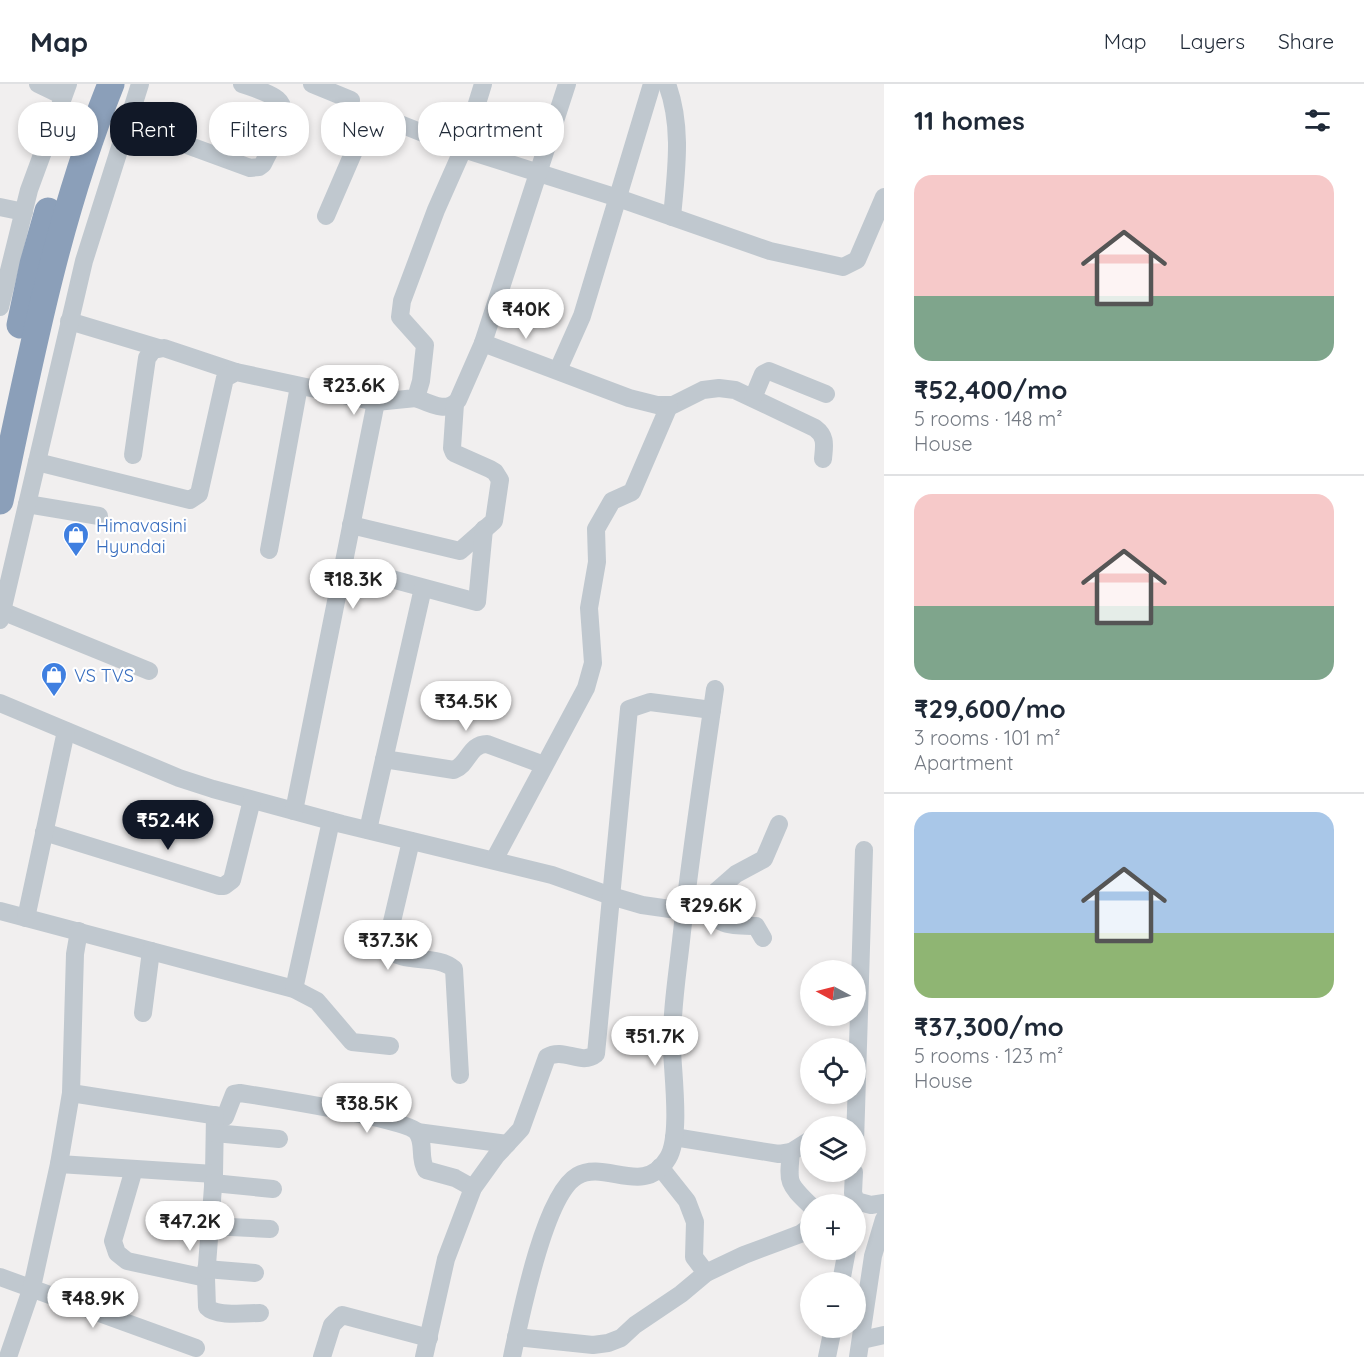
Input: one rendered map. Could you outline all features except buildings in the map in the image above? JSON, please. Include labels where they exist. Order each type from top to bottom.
[{"type":"highway","points":[[0,420],[33,264],[61,169],[92,84]]},
{"type":"highway","points":[[0,501],[60,237],[86,150],[111,84]]},
{"type":"street","points":[[0,308],[24,212],[65,90],[38,84]]},
{"type":"street","points":[[134,102],[140,84]]},
{"type":"street","points":[[197,149],[250,168],[263,164],[282,123],[283,110],[276,98],[242,84]]},
{"type":"street","points":[[312,84],[351,100]]},
{"type":"street","points":[[477,102],[483,84]]},
{"type":"street","points":[[351,525],[460,550],[494,521],[500,480],[490,469],[454,453],[452,448],[455,404],[483,343],[567,84]]},
{"type":"street","points":[[558,370],[582,316],[652,84]]},
{"type":"street","points":[[668,84],[675,114],[678,142],[672,217]]},
{"type":"street","points":[[326,216],[367,121],[371,117],[380,116],[418,131]]},
{"type":"street","points":[[117,156],[84,261],[1,616],[148,671]]},
{"type":"street","points":[[416,398],[421,381],[425,345],[400,317],[402,301],[436,210],[460,156]]},
{"type":"street","points":[[485,156],[770,250],[843,267],[857,260],[884,196]]},
{"type":"street","points":[[0,207],[24,212]]},
{"type":"street","points":[[69,321],[236,372],[298,386],[376,402],[416,398],[438,406],[446,407],[455,404]]},
{"type":"street","points":[[483,343],[629,398],[669,406],[703,390],[719,388],[735,390],[815,428],[825,439],[823,459]]},
{"type":"street","points":[[133,455],[147,358],[153,350],[159,348]]},
{"type":"street","points":[[753,398],[763,374],[769,371],[826,394]]},
{"type":"street","points":[[37,462],[126,486],[190,500],[199,494],[225,378],[236,372]]},
{"type":"street","points":[[269,550],[298,386]]},
{"type":"street","points":[[294,811],[376,402]]},
{"type":"street","points":[[494,860],[586,688],[592,663],[589,608],[597,562],[596,530],[612,501],[632,492],[669,406]]},
{"type":"street","points":[[27,504],[99,516]]},
{"type":"street","points":[[343,566],[477,603],[484,530]]},
{"type":"street","points":[[368,830],[423,588]]},
{"type":"street","points":[[512,1357],[529,1280],[549,1218],[555,1204],[572,1179],[586,1172],[641,1177],[653,1173],[668,1158],[674,1137],[672,1042],[714,689]]},
{"type":"street","points":[[424,1357],[446,1259],[473,1188],[521,1129],[547,1057],[558,1053],[584,1059],[596,1054],[629,709],[650,702],[712,710]]},
{"type":"street","points":[[0,703],[179,778],[331,821],[552,875],[642,905],[690,903],[712,895],[736,874],[764,859],[779,824]]},
{"type":"street","points":[[26,918],[66,731]]},
{"type":"street","points":[[384,759],[454,770],[462,766],[475,747],[483,744],[544,765]]},
{"type":"street","points":[[44,832],[224,886],[232,880],[252,800]]},
{"type":"street","points":[[294,989],[331,821]]},
{"type":"street","points":[[411,841],[386,947],[394,954],[444,963],[454,969],[460,1075]]},
{"type":"street","points":[[856,1116],[864,850]]},
{"type":"street","points":[[690,903],[728,925],[756,926],[763,938]]},
{"type":"street","points":[[0,911],[294,989],[317,1001],[352,1042],[390,1046]]},
{"type":"street","points":[[8,1357],[32,1287],[59,1164],[70,1094],[75,954],[79,931]]},
{"type":"street","points":[[143,1013],[151,951]]},
{"type":"street","points":[[215,1124],[225,1117],[234,1094],[240,1093],[370,1116],[411,1127],[417,1132],[421,1141],[420,1157],[426,1170],[455,1178],[473,1188]]},
{"type":"street","points":[[70,1094],[279,1139]]},
{"type":"street","points":[[215,1124],[214,1179],[206,1274],[207,1307],[210,1311],[219,1313],[260,1313]]},
{"type":"street","points":[[417,1132],[507,1144]]},
{"type":"street","points":[[674,1137],[772,1154],[791,1152],[800,1146]]},
{"type":"street","points":[[791,1152],[789,1180],[791,1186],[800,1195]]},
{"type":"street","points":[[59,1164],[134,1169],[273,1189]]},
{"type":"street","points":[[660,1167],[687,1201],[694,1222],[694,1257],[706,1273]]},
{"type":"street","points":[[134,1169],[113,1240],[117,1252],[127,1261],[206,1274],[255,1273]]},
{"type":"street","points":[[866,1204],[884,1203]]},
{"type":"street","points":[[860,1348],[873,1256],[884,1219]]},
{"type":"street","points":[[210,1226],[270,1229]]},
{"type":"street","points":[[516,1336],[549,1349],[608,1343],[616,1348],[706,1273],[744,1255],[800,1234]]},
{"type":"street","points":[[0,1277],[196,1348]]},
{"type":"street","points":[[322,1357],[332,1325],[342,1315],[429,1338]]},
{"type":"street","points":[[860,1348],[884,1335]]},
{"type":"street","points":[[827,1357],[831,1338]]},
{"type":"place","name":"Himavasini Hyundai","points":[[76,558]]},
{"type":"place","name":"VS TVS","points":[[54,698]]}]
